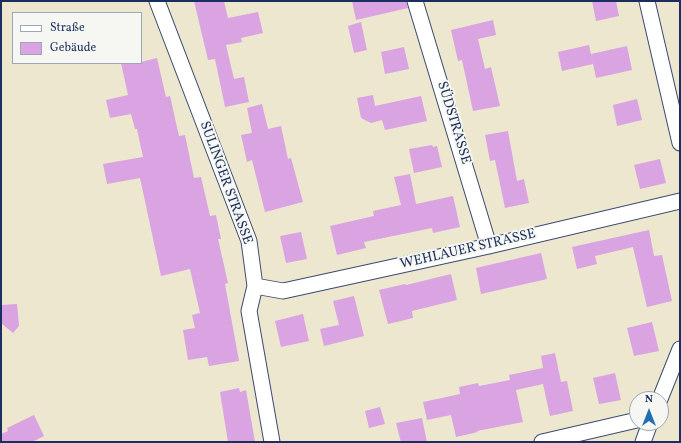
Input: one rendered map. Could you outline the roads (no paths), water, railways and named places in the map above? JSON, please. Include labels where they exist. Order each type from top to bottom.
[{"type":"street","name":"SULINGER STRASSE","points":[[157,1],[249,241],[255,286],[250,311],[272,442]]},
{"type":"street","name":"SÜDSTRASSE","points":[[415,1],[489,246]]},
{"type":"street","points":[[647,1],[680,143]]},
{"type":"street","name":"WEHLAUER STRASSE","points":[[255,286],[283,291],[489,246],[680,201]]},
{"type":"street","points":[[663,391],[680,349]]},
{"type":"street","points":[[542,442],[629,422]]},
{"type":"street","points":[[643,442],[647,431]]}]
